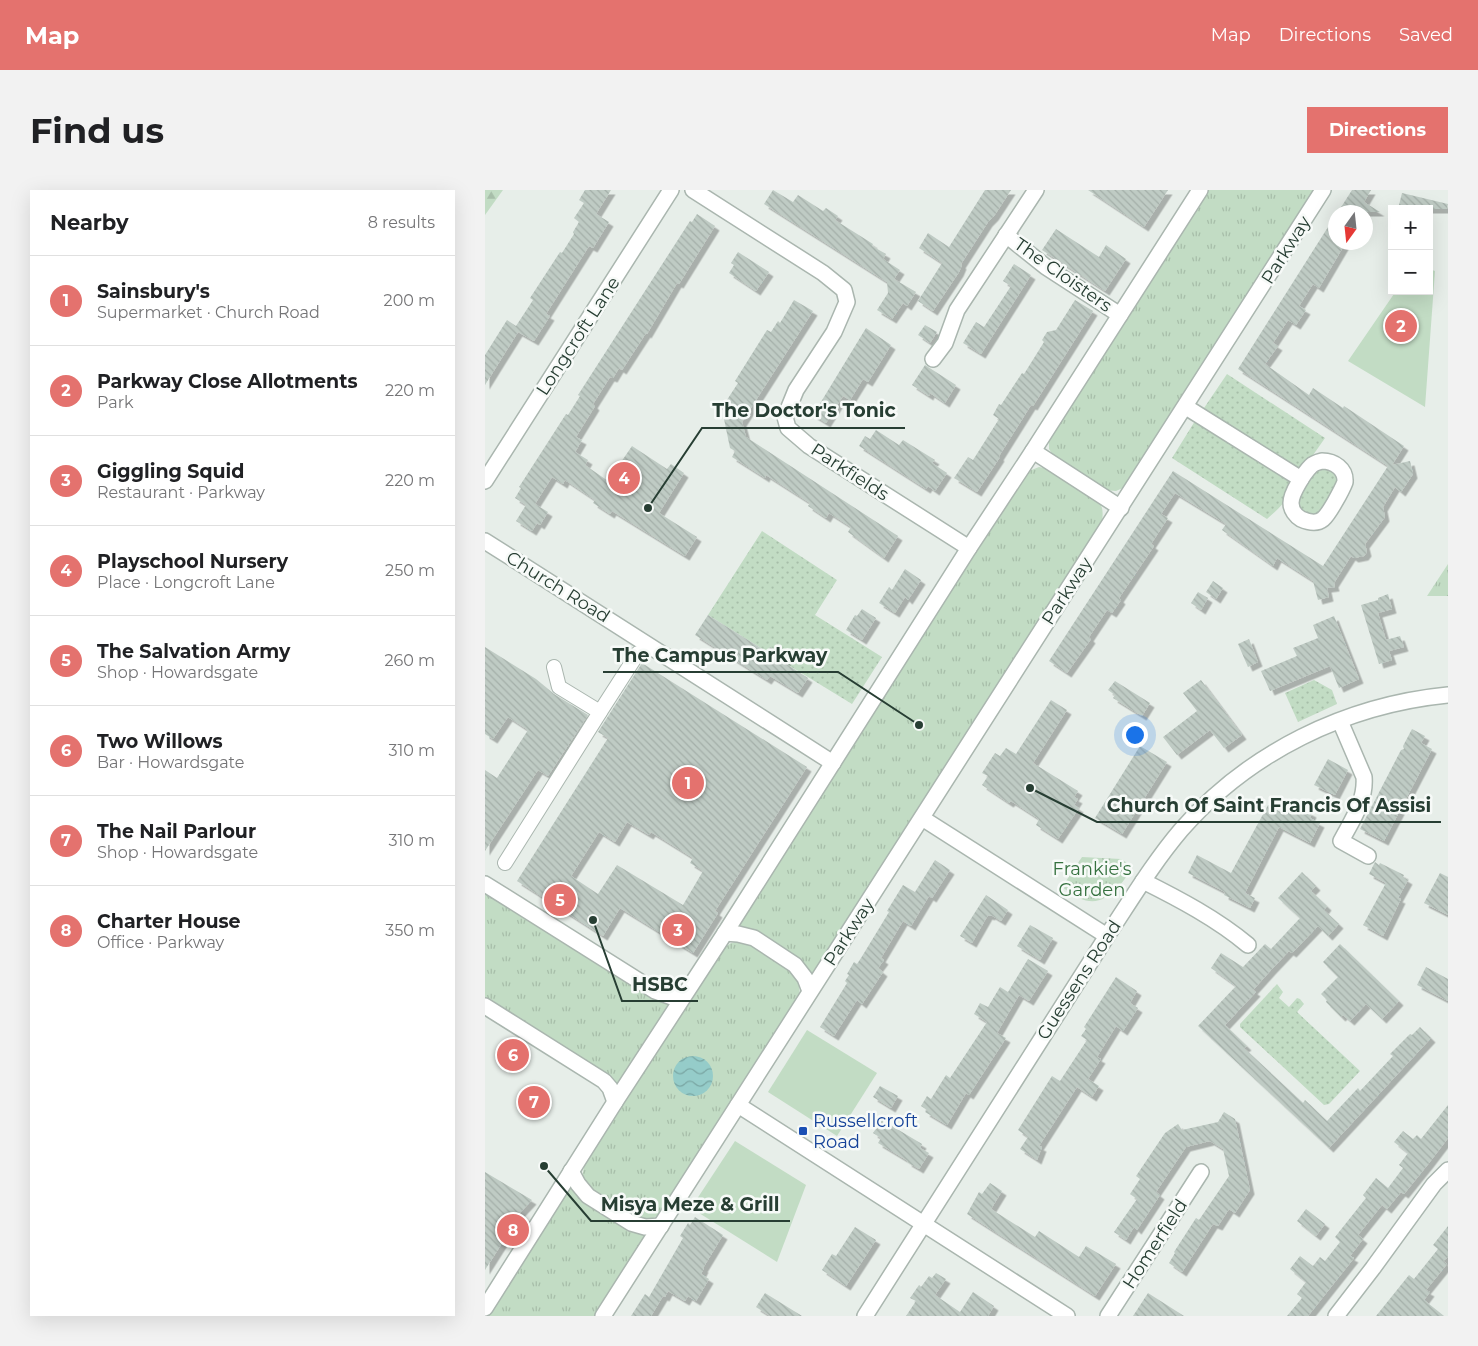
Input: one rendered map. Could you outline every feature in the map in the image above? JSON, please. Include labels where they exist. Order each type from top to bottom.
[{"type":"street","name":"Longcroft Lane","points":[[485,482],[671,190]]},
{"type":"street","name":"Parkfields","points":[[693,190],[823,273],[844,290],[847,302],[842,316],[834,332],[796,390],[785,417],[788,428],[809,446],[969,548]]},
{"type":"street","name":"The Cloisters","points":[[933,359],[945,343],[957,310],[1036,190]]},
{"type":"street","points":[[485,1308],[1199,190]]},
{"type":"street","name":"Parkway","points":[[603,1316],[1323,190]]},
{"type":"street","name":"The Cloisters","points":[[1006,235],[1046,267],[1120,315]]},
{"type":"street","points":[[1186,407],[1301,480]]},
{"type":"street","points":[[1033,451],[1121,508]]},
{"type":"street","name":"Church Road","points":[[485,541],[833,763]]},
{"type":"street","points":[[505,863],[638,653]]},
{"type":"street","points":[[554,667],[559,687],[600,712]]},
{"type":"street","name":"Guessens Road","points":[[865,1316],[1107,936],[1143,881],[1182,829],[1239,776],[1281,747],[1305,735],[1364,712],[1396,703],[1448,695]]},
{"type":"street","points":[[1340,721],[1364,777],[1365,786],[1361,803],[1341,841],[1368,856]]},
{"type":"street","points":[[923,818],[1107,936]]},
{"type":"street","points":[[1143,881],[1231,931],[1248,945]]},
{"type":"street","points":[[485,884],[655,991],[680,1000]]},
{"type":"street","name":"Parkway","points":[[725,933],[754,938],[795,965],[805,978],[810,991]]},
{"type":"street","points":[[485,1006],[604,1081],[610,1088],[615,1102]]},
{"type":"street","points":[[738,1105],[1067,1316]]},
{"type":"street","points":[[1335,1316],[1373,1268],[1434,1184],[1448,1170]]},
{"type":"street","points":[[571,1171],[587,1196],[631,1223],[645,1227],[661,1226]]},
{"type":"street","name":"Homerfield","points":[[1108,1316],[1201,1172]]},
{"type":"green space","points":[[485,190],[503,190],[485,215]]},
{"type":"green space","points":[[1207,190],[1317,190],[1125,487],[1116,491],[1104,490],[1053,455],[1049,449],[1049,440]]},
{"type":"green space","points":[[1433,270],[1435,271],[1425,407],[1348,361],[1393,295],[1433,295]]},
{"type":"green space","points":[[1227,374],[1325,438],[1304,468],[1299,470],[1202,411]]},
{"type":"green space","points":[[1195,421],[1290,480],[1290,492],[1280,507],[1267,519],[1172,458]]},
{"type":"green space","points":[[1317,466],[1333,467],[1341,481],[1318,516],[1302,515],[1295,501]]},
{"type":"green space","points":[[1039,467],[1049,469],[1099,501],[1103,513],[1101,526],[813,975],[737,926],[1021,478],[1029,471]]},
{"type":"green space","points":[[762,531],[837,580],[815,615],[882,657],[852,704],[785,663],[788,658],[770,647],[767,652],[708,615]]},
{"type":"green space","points":[[1448,564],[1448,596],[1427,596]]},
{"type":"green space","points":[[1314,680],[1332,690],[1337,704],[1298,722],[1285,693]]},
{"type":"green space","name":"Frankie's Garden","points":[[1082,857],[1121,859],[1133,867],[1111,894],[1097,901],[1088,901],[1079,898],[1062,887]]},
{"type":"green space","points":[[485,889],[670,1003],[616,1086],[598,1071],[485,998]]},
{"type":"green space","points":[[748,942],[766,952],[792,972],[800,989],[798,1000],[661,1212],[657,1216],[640,1220],[611,1205],[588,1188],[583,1177],[586,1162],[721,950],[731,943]]},
{"type":"green space","points":[[1277,984],[1283,992],[1279,998],[1289,1007],[1297,998],[1300,999],[1304,1004],[1297,1012],[1360,1071],[1329,1104],[1324,1105],[1240,1027],[1240,1024]]},
{"type":"green space","points":[[807,1030],[877,1073],[837,1136],[768,1092]]},
{"type":"green space","points":[[735,1141],[806,1185],[777,1262],[691,1208]]},
{"type":"green space","points":[[569,1186],[645,1236],[594,1316],[486,1316]]},
{"type":"water","points":[[693,1056],[707,1062],[713,1076],[707,1090],[693,1096],[679,1090],[673,1076],[679,1062]]},
{"type":"building","points":[[585,190],[611,190],[596,214],[609,222],[593,248],[589,246],[546,314],[550,316],[534,341],[518,332],[485,385],[485,355],[507,320],[516,326],[533,300],[530,298],[574,234],[573,232],[579,222],[574,218],[584,203],[579,200]]},
{"type":"building","points":[[773,190],[793,202],[798,195],[823,211],[826,208],[838,216],[835,220],[886,254],[883,259],[900,270],[894,279],[916,292],[907,306],[903,303],[892,319],[877,310],[888,293],[887,282],[764,204]]},
{"type":"building","points":[[985,190],[1011,190],[988,222],[961,264],[959,272],[933,311],[918,301],[942,263],[919,248],[928,233],[949,247]]},
{"type":"building","points":[[1088,190],[1168,190],[1144,227]]},
{"type":"building","points":[[1352,190],[1371,190],[1364,202],[1369,205],[1342,205]]},
{"type":"building","points":[[1402,193],[1448,204],[1447,209],[1433,209],[1433,205],[1399,205]]},
{"type":"building","points":[[697,214],[715,226],[679,284],[677,283],[647,334],[622,370],[619,368],[613,378],[610,377],[593,404],[595,406],[576,437],[582,440],[575,452],[588,460],[585,465],[608,481],[632,446],[667,469],[671,464],[684,473],[659,513],[697,537],[685,556],[612,511],[610,514],[593,503],[595,500],[565,480],[563,484],[552,477],[535,504],[548,512],[540,525],[537,523],[532,531],[516,521],[526,505],[515,498],[521,488],[519,487],[566,414],[568,415],[580,396],[578,395],[690,221],[692,222]]},
{"type":"building","points":[[1328,227],[1328,250],[1341,250],[1319,288],[1313,284],[1299,306],[1306,310],[1296,325],[1288,320],[1273,343],[1278,346],[1265,364],[1309,395],[1313,388],[1404,446],[1392,465],[1410,461],[1413,474],[1401,492],[1395,487],[1383,507],[1385,517],[1365,544],[1367,552],[1364,556],[1354,558],[1351,556],[1334,583],[1335,587],[1327,588],[1329,597],[1318,600],[1313,581],[1277,558],[1273,566],[1222,530],[1226,524],[1175,493],[1161,514],[1168,518],[1151,544],[1154,546],[1119,598],[1121,600],[1112,613],[1107,610],[1089,637],[1091,639],[1067,673],[1049,661],[1173,471],[1323,566],[1388,466],[1238,369]]},
{"type":"building","points":[[1056,229],[1099,257],[1106,245],[1126,259],[1105,291],[1042,250]]},
{"type":"building","points":[[738,252],[769,272],[756,291],[729,273],[734,265],[731,263]]},
{"type":"building","points":[[1014,264],[1031,275],[981,354],[963,343],[976,322],[984,327],[1011,286],[1003,281]]},
{"type":"building","points":[[794,300],[813,311],[742,422],[746,437],[898,536],[884,558],[848,532],[851,527],[829,513],[826,518],[808,506],[810,503],[766,475],[765,478],[732,457],[735,451],[730,448],[724,419],[728,413],[721,409],[738,383],[735,381],[767,330],[771,332],[778,321],[780,323]]},
{"type":"building","points":[[1075,300],[1093,311],[977,492],[954,478],[968,457],[973,460],[999,419],[993,415],[999,404],[1001,405],[1022,373],[1024,374],[1044,342],[1042,340],[1047,332],[1056,330]]},
{"type":"building","points":[[925,325],[937,332],[930,343],[918,335]]},
{"type":"building","points":[[866,328],[891,345],[868,382],[863,379],[850,400],[843,396],[826,423],[813,415]]},
{"type":"building","points":[[925,365],[956,385],[945,403],[930,393],[929,396],[912,385]]},
{"type":"building","points":[[876,430],[899,445],[903,440],[935,460],[932,463],[947,473],[935,491],[928,486],[926,489],[859,446],[865,436],[870,439]]},
{"type":"building","points":[[905,569],[921,580],[908,600],[905,597],[895,613],[879,603],[889,587],[892,590]]},
{"type":"building","points":[[1213,581],[1223,588],[1216,599],[1206,592]]},
{"type":"building","points":[[1198,592],[1208,598],[1201,610],[1191,603]]},
{"type":"building","points":[[1388,594],[1392,609],[1378,613],[1386,640],[1400,636],[1404,647],[1389,651],[1392,660],[1379,664],[1361,605],[1378,600],[1378,598]]},
{"type":"building","points":[[862,609],[876,618],[862,640],[846,630],[855,615],[857,616]]},
{"type":"building","points":[[708,615],[767,652],[770,647],[788,658],[785,663],[808,678],[798,693],[770,676],[767,680],[695,635]]},
{"type":"building","points":[[1334,616],[1359,679],[1339,688],[1330,666],[1270,691],[1261,671],[1297,656],[1293,648],[1318,638],[1313,625]]},
{"type":"building","points":[[1249,639],[1258,662],[1248,667],[1238,644]]},
{"type":"building","points":[[485,647],[588,715],[548,776],[538,770],[485,851],[485,770],[497,778],[528,730],[508,717],[493,739],[485,734]]},
{"type":"building","points":[[642,663],[807,767],[715,911],[718,913],[693,953],[620,908],[603,936],[517,881],[608,738],[598,732]],"holes":[[[627,822],[649,835],[651,832],[693,858],[690,863],[703,871],[683,905],[617,865],[598,894],[571,876],[599,832],[615,842]]]},
{"type":"building","points":[[1201,680],[1242,735],[1224,748],[1210,730],[1177,755],[1163,737],[1197,711],[1183,693]]},
{"type":"building","points":[[1115,681],[1150,703],[1142,716],[1113,698],[1115,695],[1108,690]]},
{"type":"building","points":[[1051,700],[1067,710],[1033,763],[1078,791],[1074,797],[1078,799],[1074,805],[1079,808],[1058,839],[1036,825],[1039,819],[1011,801],[1009,803],[982,785],[988,776],[982,773],[995,753],[1000,756],[1006,748],[1016,754]]},
{"type":"building","points":[[1412,729],[1425,736],[1421,743],[1432,749],[1384,841],[1360,829],[1401,750],[1404,749],[1403,746]]},
{"type":"building","points":[[1140,746],[1167,762],[1122,834],[1095,818]]},
{"type":"building","points":[[1328,759],[1348,770],[1335,795],[1314,785]]},
{"type":"building","points":[[1268,805],[1286,815],[1290,807],[1300,812],[1302,808],[1312,813],[1310,818],[1320,823],[1310,843],[1279,827],[1245,893],[1255,898],[1250,908],[1224,895],[1225,892],[1188,873],[1197,855],[1231,873]]},
{"type":"building","points":[[935,860],[950,870],[932,898],[929,896],[911,926],[903,921],[881,958],[884,960],[878,968],[883,972],[862,1004],[857,1000],[834,1036],[820,1027],[847,983],[845,981],[849,975],[847,974],[854,962],[857,964],[861,958],[903,885],[915,892]]},
{"type":"building","points":[[1375,862],[1404,875],[1403,877],[1408,880],[1398,898],[1401,899],[1383,936],[1363,925],[1386,883],[1369,874]]},
{"type":"building","points":[[1302,872],[1316,886],[1311,891],[1327,906],[1324,910],[1339,924],[1328,936],[1318,926],[1292,953],[1289,951],[1253,990],[1256,992],[1225,1025],[1247,1046],[1244,1048],[1303,1103],[1305,1100],[1327,1121],[1358,1088],[1360,1091],[1393,1056],[1390,1054],[1410,1034],[1412,1035],[1420,1027],[1431,1038],[1329,1148],[1198,1026],[1236,986],[1211,968],[1221,953],[1243,967],[1265,944],[1271,949],[1300,918],[1278,898]]},
{"type":"building","points":[[1440,873],[1448,877],[1448,915],[1424,903]]},
{"type":"building","points":[[986,895],[1008,910],[1001,921],[988,915],[972,943],[960,936]]},
{"type":"building","points":[[1030,925],[1053,938],[1040,960],[1017,946]]},
{"type":"building","points":[[1340,944],[1399,1001],[1382,1019],[1366,1004],[1350,1021],[1343,1015],[1341,1017],[1321,994],[1338,977],[1323,962]]},
{"type":"building","points":[[1028,959],[1048,971],[1029,1001],[1019,995],[997,1033],[1006,1038],[969,1095],[966,1093],[947,1125],[925,1112],[927,1110],[921,1106],[927,1096],[931,1099],[946,1075],[950,1078],[987,1022],[974,1014],[980,1003],[988,1007],[1000,987],[1008,992]]},
{"type":"building","points":[[1426,967],[1448,979],[1448,1001],[1417,985]]},
{"type":"building","points":[[1116,977],[1137,991],[1130,1003],[1138,1008],[1123,1031],[1116,1026],[1097,1057],[1101,1059],[1088,1079],[1099,1086],[1092,1097],[1077,1087],[1039,1146],[1042,1147],[1037,1160],[1020,1149],[1028,1137],[1018,1130],[1052,1076],[1060,1081],[1087,1040],[1081,1036],[1086,1029],[1084,1027]]},
{"type":"building","points":[[880,1086],[898,1096],[891,1108],[873,1097]]},
{"type":"building","points":[[1448,1105],[1448,1138],[1429,1163],[1404,1194],[1401,1192],[1387,1209],[1382,1205],[1358,1235],[1363,1239],[1350,1256],[1354,1258],[1308,1316],[1287,1316],[1302,1298],[1297,1294],[1306,1282],[1290,1269],[1300,1256],[1313,1266],[1320,1257],[1325,1261],[1340,1242],[1335,1237],[1366,1198],[1363,1195],[1376,1178],[1388,1188],[1403,1168],[1399,1165],[1408,1153],[1394,1142],[1403,1131],[1413,1139],[1417,1135],[1421,1139]]},
{"type":"building","points":[[1224,1112],[1235,1119],[1250,1190],[1235,1213],[1229,1209],[1218,1226],[1213,1224],[1182,1272],[1169,1263],[1174,1252],[1196,1218],[1199,1220],[1229,1176],[1223,1149],[1210,1141],[1186,1147],[1156,1192],[1160,1195],[1137,1230],[1134,1227],[1126,1240],[1114,1232],[1137,1199],[1130,1194],[1140,1179],[1136,1176],[1165,1133],[1178,1124],[1182,1130],[1218,1122]]},
{"type":"building","points":[[882,1120],[922,1144],[920,1148],[929,1153],[919,1169],[878,1143],[881,1138],[873,1133]]},
{"type":"building","points":[[485,1172],[532,1200],[498,1236],[504,1240],[485,1270]]},
{"type":"building","points":[[990,1183],[1002,1191],[991,1209],[1035,1237],[1039,1231],[1079,1257],[1086,1246],[1116,1264],[1095,1296],[967,1214],[979,1192],[982,1194]]},
{"type":"building","points":[[1306,1209],[1325,1224],[1316,1236],[1297,1221]]},
{"type":"building","points":[[695,1217],[723,1235],[703,1268],[701,1274],[709,1279],[696,1301],[688,1296],[685,1301],[668,1291],[651,1316],[631,1316],[645,1294],[649,1297],[683,1238],[680,1236],[688,1223],[690,1225]]},
{"type":"building","points":[[1448,1226],[1448,1257],[1443,1261],[1447,1264],[1426,1290],[1430,1292],[1424,1300],[1444,1316],[1376,1316],[1409,1275],[1414,1279],[1438,1249],[1433,1245]]},
{"type":"building","points":[[855,1227],[876,1240],[846,1286],[822,1270],[832,1254],[836,1256]]},
{"type":"building","points":[[936,1273],[946,1279],[935,1295],[960,1312],[973,1292],[994,1306],[988,1316],[906,1316],[916,1301],[910,1298],[919,1285],[921,1287],[929,1276],[932,1278]]},
{"type":"building","points":[[765,1293],[802,1316],[770,1316],[756,1307]]},
{"type":"building","points":[[1148,1293],[1184,1316],[1133,1316]]},
{"type":"place","name":"Parkway Close Allotments","points":[[1401,326]]},
{"type":"place","name":"Playschool Nursery","points":[[624,478]]},
{"type":"place","name":"The Doctor's Tonic","points":[[648,508]]},
{"type":"place","name":"The Campus Parkway","points":[[919,725]]},
{"type":"place","name":"Sainsbury's","points":[[688,783]]},
{"type":"place","name":"Church Of Saint Francis Of Assisi","points":[[1030,788]]},
{"type":"place","name":"The Salvation Army","points":[[560,900]]},
{"type":"place","name":"HSBC","points":[[593,920]]},
{"type":"place","name":"Giggling Squid","points":[[678,930]]},
{"type":"place","name":"Two Willows","points":[[513,1055]]},
{"type":"place","name":"The Nail Parlour","points":[[534,1102]]},
{"type":"place","name":"Russellcroft Road","points":[[803,1131]]},
{"type":"place","name":"Misya Meze & Grill","points":[[544,1166]]},
{"type":"place","name":"Charter House","points":[[513,1230]]}]
